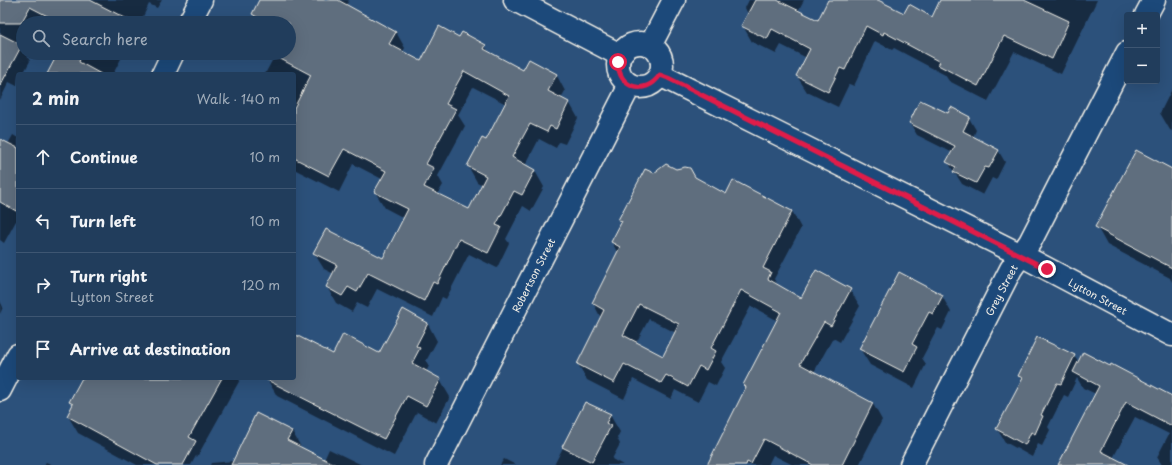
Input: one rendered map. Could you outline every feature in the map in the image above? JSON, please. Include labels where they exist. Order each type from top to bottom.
[{"type":"street","points":[[193,16],[201,0]]},
{"type":"street","points":[[515,0],[620,55]]},
{"type":"street","points":[[650,46],[674,0]]},
{"type":"street","points":[[1148,12],[1154,0]]},
{"type":"street","points":[[637,44],[650,46],[656,50],[662,62],[660,75],[656,81],[644,87],[630,85],[620,75],[618,62],[620,55],[630,46],[637,44]]},
{"type":"street","name":"Grey Street","points":[[911,465],[1012,269],[1030,242],[1124,59]]},
{"type":"street","points":[[164,72],[170,60]]},
{"type":"street","name":"Lytton Street","points":[[660,75],[1021,255],[1172,335]]},
{"type":"street","name":"Robertson Street","points":[[436,465],[630,85]]},
{"type":"street","points":[[0,390],[16,359]]},
{"type":"building","points":[[0,0],[90,0],[121,16],[47,16],[30,7],[25,16],[16,16],[16,23],[0,23]]},
{"type":"building","points":[[259,0],[338,0],[396,32],[389,44],[421,61],[439,26],[459,37],[462,32],[486,45],[484,49],[523,70],[529,59],[557,74],[548,91],[569,102],[556,129],[550,126],[547,132],[530,124],[512,157],[535,170],[522,195],[514,191],[496,225],[501,227],[488,253],[459,239],[437,284],[433,282],[424,301],[368,273],[357,292],[348,287],[342,296],[326,287],[337,265],[313,253],[326,229],[383,258],[408,209],[374,192],[386,171],[344,149],[329,176],[296,159],[296,104],[311,75],[282,60],[296,60],[296,16],[255,16],[252,14]],"holes":[[[464,71],[509,96],[486,140],[482,138],[467,166],[486,176],[469,209],[424,187],[434,168],[426,164],[456,109],[446,104]]]},
{"type":"building","points":[[755,0],[777,0],[818,20],[828,0],[878,0],[904,13],[909,4],[932,17],[940,0],[1024,0],[1069,21],[1052,59],[1004,36],[978,86],[938,65],[940,62],[884,32],[883,35],[866,26],[845,70],[840,68],[828,92],[796,76],[810,49],[772,29],[767,39],[741,26]]},
{"type":"building","points":[[0,34],[16,42],[16,56],[0,86]]},
{"type":"building","points":[[54,60],[80,60],[79,62],[97,72],[48,72]]},
{"type":"building","points":[[920,100],[948,113],[951,107],[970,117],[963,131],[999,150],[989,168],[985,167],[976,183],[953,172],[956,167],[946,162],[955,146],[909,123]]},
{"type":"building","points":[[0,139],[16,147],[16,211],[0,202]]},
{"type":"building","points":[[1136,150],[1172,169],[1172,268],[1095,227]]},
{"type":"building","points":[[666,164],[676,169],[685,167],[690,168],[695,177],[726,194],[733,180],[792,211],[763,268],[771,272],[768,279],[801,298],[816,270],[851,289],[831,326],[824,322],[800,364],[873,403],[842,465],[813,465],[764,439],[751,464],[747,462],[746,465],[707,465],[746,387],[743,385],[781,312],[741,290],[711,348],[716,351],[706,370],[699,366],[688,387],[666,375],[661,383],[624,364],[614,383],[577,364],[604,310],[592,303],[620,247],[611,242],[622,221],[618,220],[645,169],[654,173]],"holes":[[[639,304],[679,324],[663,356],[623,335]]]},
{"type":"building","points":[[899,272],[943,295],[933,314],[929,312],[912,344],[917,347],[904,372],[859,349]]},
{"type":"building","points":[[403,309],[428,323],[416,346],[420,348],[412,363],[441,379],[426,406],[407,396],[384,439],[267,380],[296,380],[296,335],[333,354],[343,334],[379,353]]},
{"type":"building","points":[[1037,337],[1075,355],[1061,384],[1057,383],[1041,415],[1043,416],[1035,434],[1031,432],[1025,445],[996,429],[1023,378],[1018,376]]},
{"type":"building","points":[[1083,352],[1110,366],[1111,364],[1172,396],[1172,426],[1126,402],[1101,451],[1128,465],[1058,465],[1099,386],[1073,372]]},
{"type":"building","points":[[81,380],[221,380],[189,437],[196,441],[183,465],[157,465],[67,416],[73,404],[69,402]]},
{"type":"building","points":[[585,402],[611,414],[606,423],[611,426],[592,462],[562,447]]},
{"type":"building","points":[[256,413],[292,431],[287,440],[336,465],[231,465]]},
{"type":"route","points":[[618,62],[620,75],[624,81],[630,85],[644,87],[656,81],[660,75],[668,78],[1047,269]]}]
